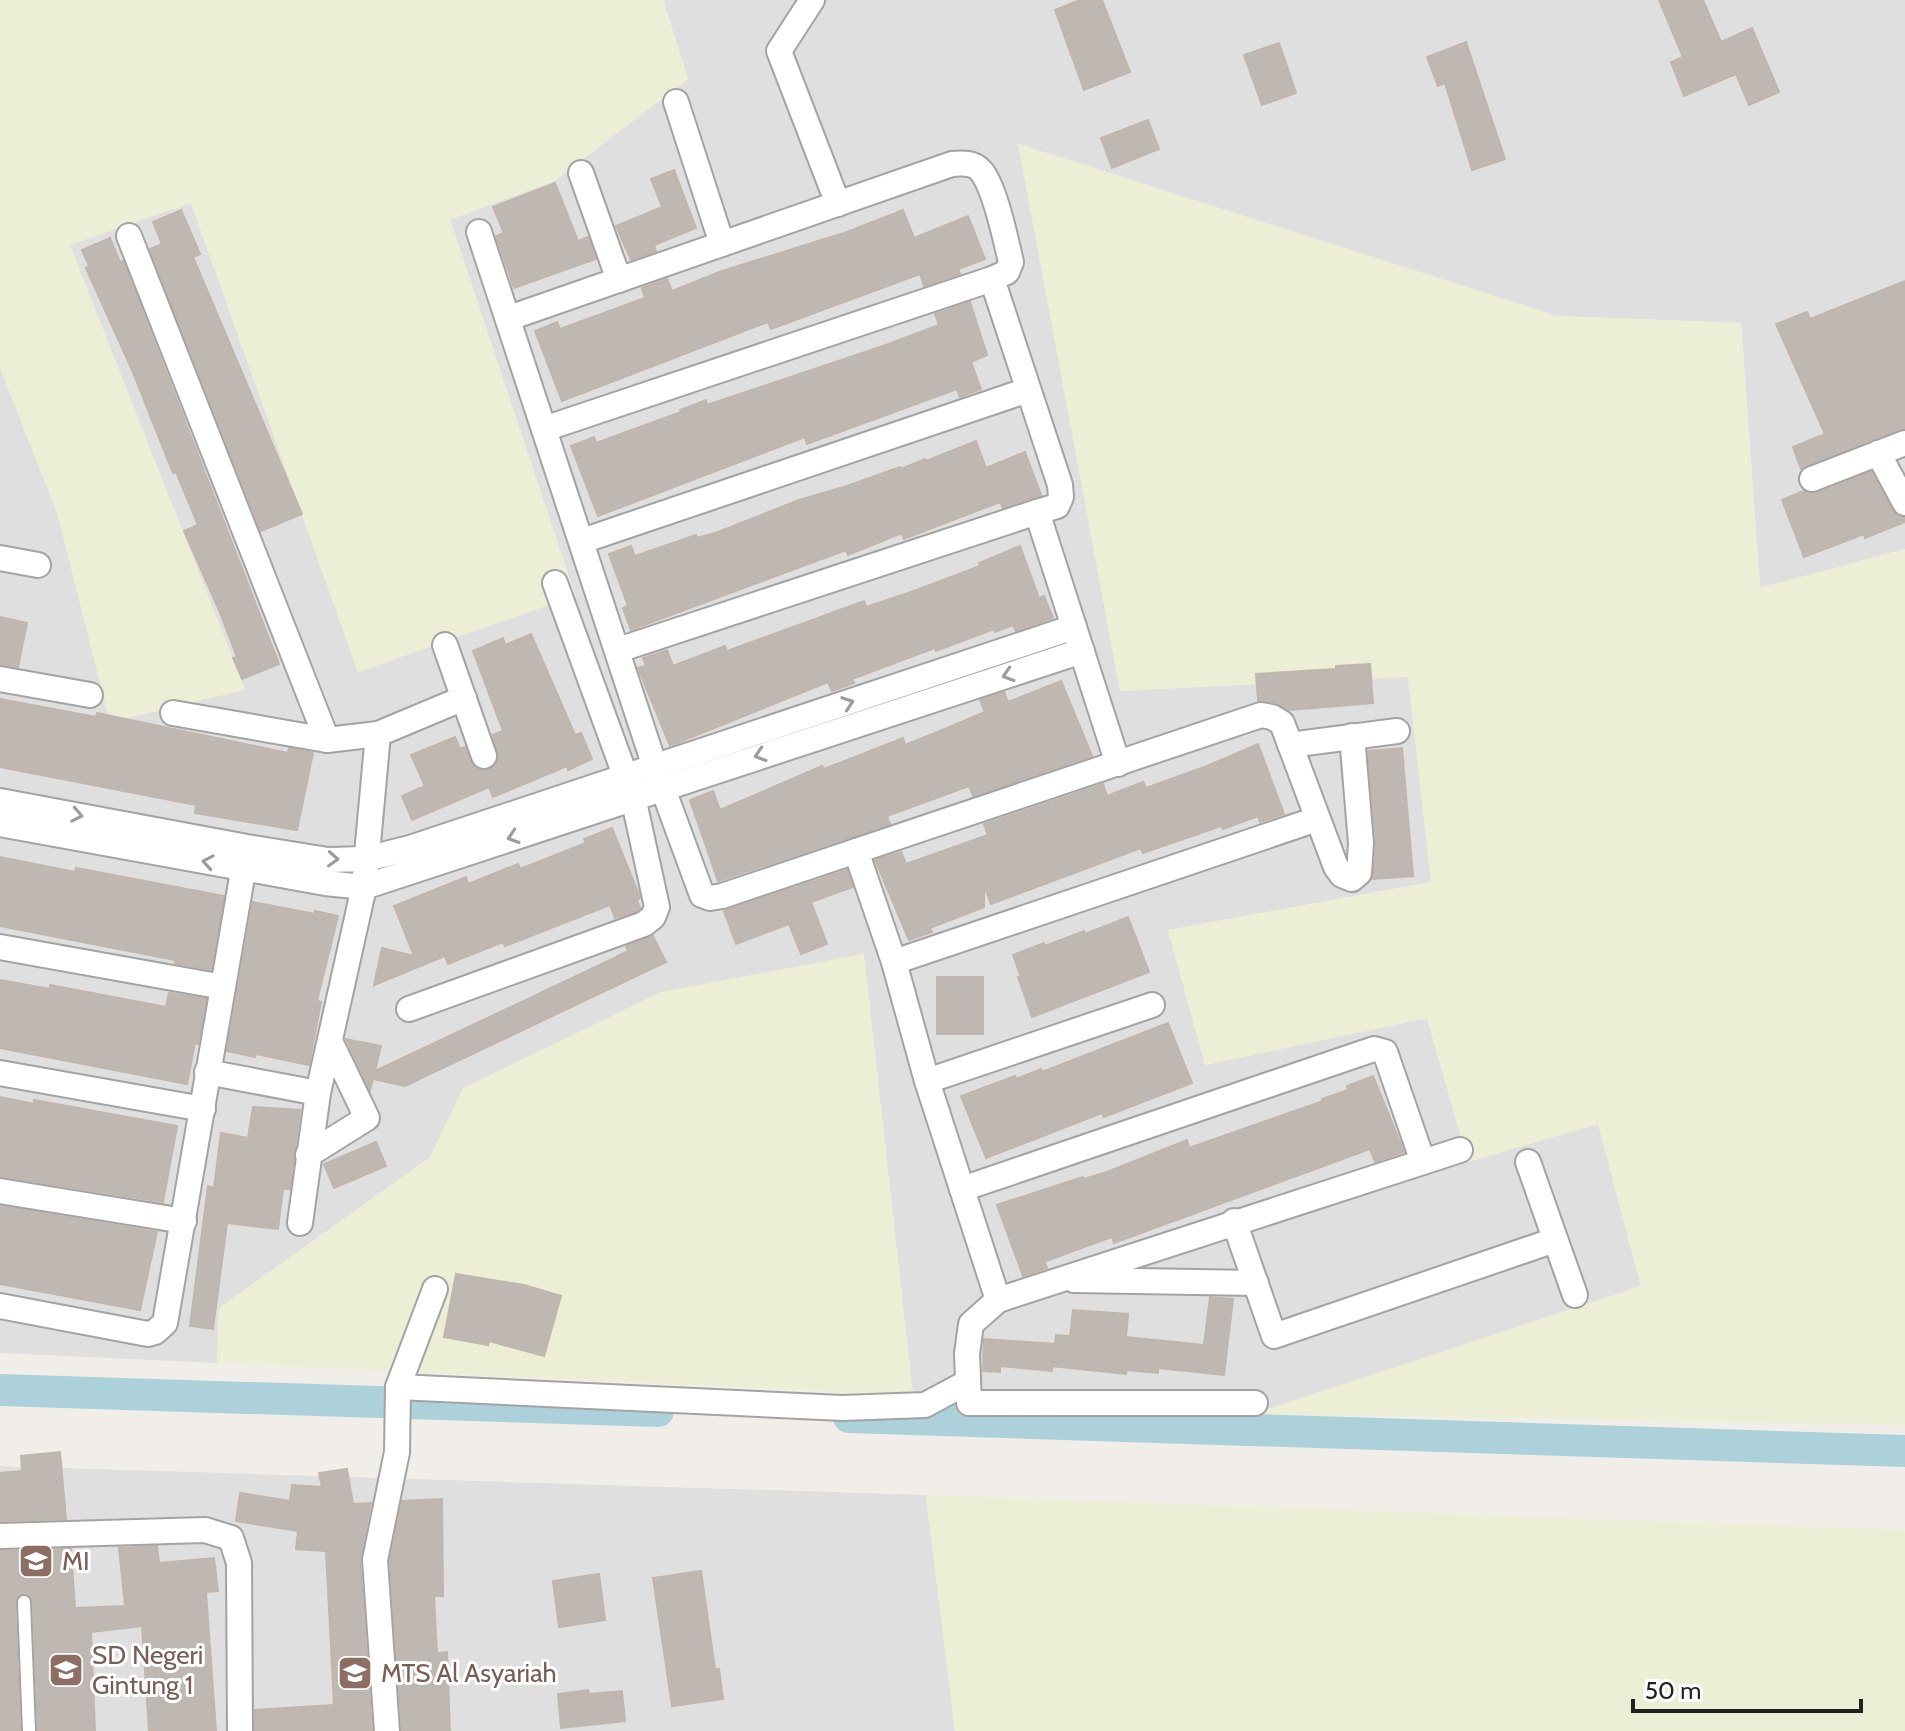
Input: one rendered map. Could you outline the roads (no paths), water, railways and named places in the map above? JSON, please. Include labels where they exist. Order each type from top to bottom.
[{"type":"street","points":[[812,0],[779,51],[838,204]]},
{"type":"street","points":[[676,102],[722,244]]},
{"type":"street","points":[[509,318],[952,164],[967,163],[980,169],[988,185],[1011,262],[1007,272],[544,429]]},
{"type":"street","points":[[581,173],[619,280]]},
{"type":"street","points":[[479,232],[659,777],[702,895],[710,898],[856,851],[1261,715],[1282,723],[1336,867],[1342,875],[1352,879],[1359,873],[1361,843],[1352,736]]},
{"type":"street","points":[[129,236],[327,740]]},
{"type":"street","points":[[618,650],[1057,506],[1061,497],[1060,485],[992,279]]},
{"type":"street","points":[[582,541],[1028,390]]},
{"type":"street","points":[[1812,479],[1905,443]]},
{"type":"street","points":[[1878,453],[1905,503]]},
{"type":"street","points":[[1037,512],[1118,764]]},
{"type":"street","points":[[0,558],[38,565]]},
{"type":"street","points":[[409,1009],[644,924],[653,917],[657,907],[629,787],[555,583]]},
{"type":"street","points":[[0,801],[364,887],[629,787],[1074,627]]},
{"type":"street","points":[[445,645],[484,756]]},
{"type":"street","points":[[659,777],[1082,651]]},
{"type":"street","points":[[0,679],[90,695]]},
{"type":"street","points":[[173,713],[327,740],[378,734],[464,698]]},
{"type":"street","points":[[1290,745],[1397,731]]},
{"type":"street","points":[[300,1223],[318,1093],[364,887],[378,734]]},
{"type":"street","points":[[0,824],[245,858],[366,859],[629,787]]},
{"type":"street","points":[[894,962],[1317,819]]},
{"type":"street","points":[[856,851],[894,962],[927,1081],[998,1300]]},
{"type":"street","points":[[0,1306],[148,1334],[165,1323],[245,858]]},
{"type":"street","points":[[0,947],[223,987]]},
{"type":"street","points":[[927,1081],[1152,1005]]},
{"type":"street","points":[[308,1155],[367,1118],[330,1041]]},
{"type":"street","points":[[962,1189],[1374,1049],[1385,1052],[1423,1162]]},
{"type":"street","points":[[207,1072],[318,1093]]},
{"type":"street","points":[[0,1073],[203,1109]]},
{"type":"street","points":[[1255,1403],[969,1403],[966,1383],[971,1324],[998,1300],[1460,1150]]},
{"type":"street","points":[[1528,1162],[1575,1295]]},
{"type":"street","points":[[0,1191],[184,1221]]},
{"type":"street","points":[[1234,1221],[1274,1336],[1555,1240]]},
{"type":"street","points":[[1055,1280],[1256,1283]]},
{"type":"street","points":[[387,1731],[375,1560],[397,1452],[398,1394],[435,1289]]},
{"type":"street","points":[[398,1394],[842,1408],[925,1405],[966,1383]]},
{"type":"street","points":[[0,1536],[205,1530],[231,1538],[239,1563],[240,1731]]},
{"type":"lane","points":[[24,1602],[29,1731]]},
{"type":"waterway","points":[[0,1390],[658,1411]]},
{"type":"waterway","points":[[849,1417],[1905,1451]]},
{"type":"place","name":"MI","points":[[36,1561]]},
{"type":"place","name":"SD Negeri Gintung 1","points":[[66,1670]]},
{"type":"place","name":"MTS Al Asyariah","points":[[355,1673]]}]
